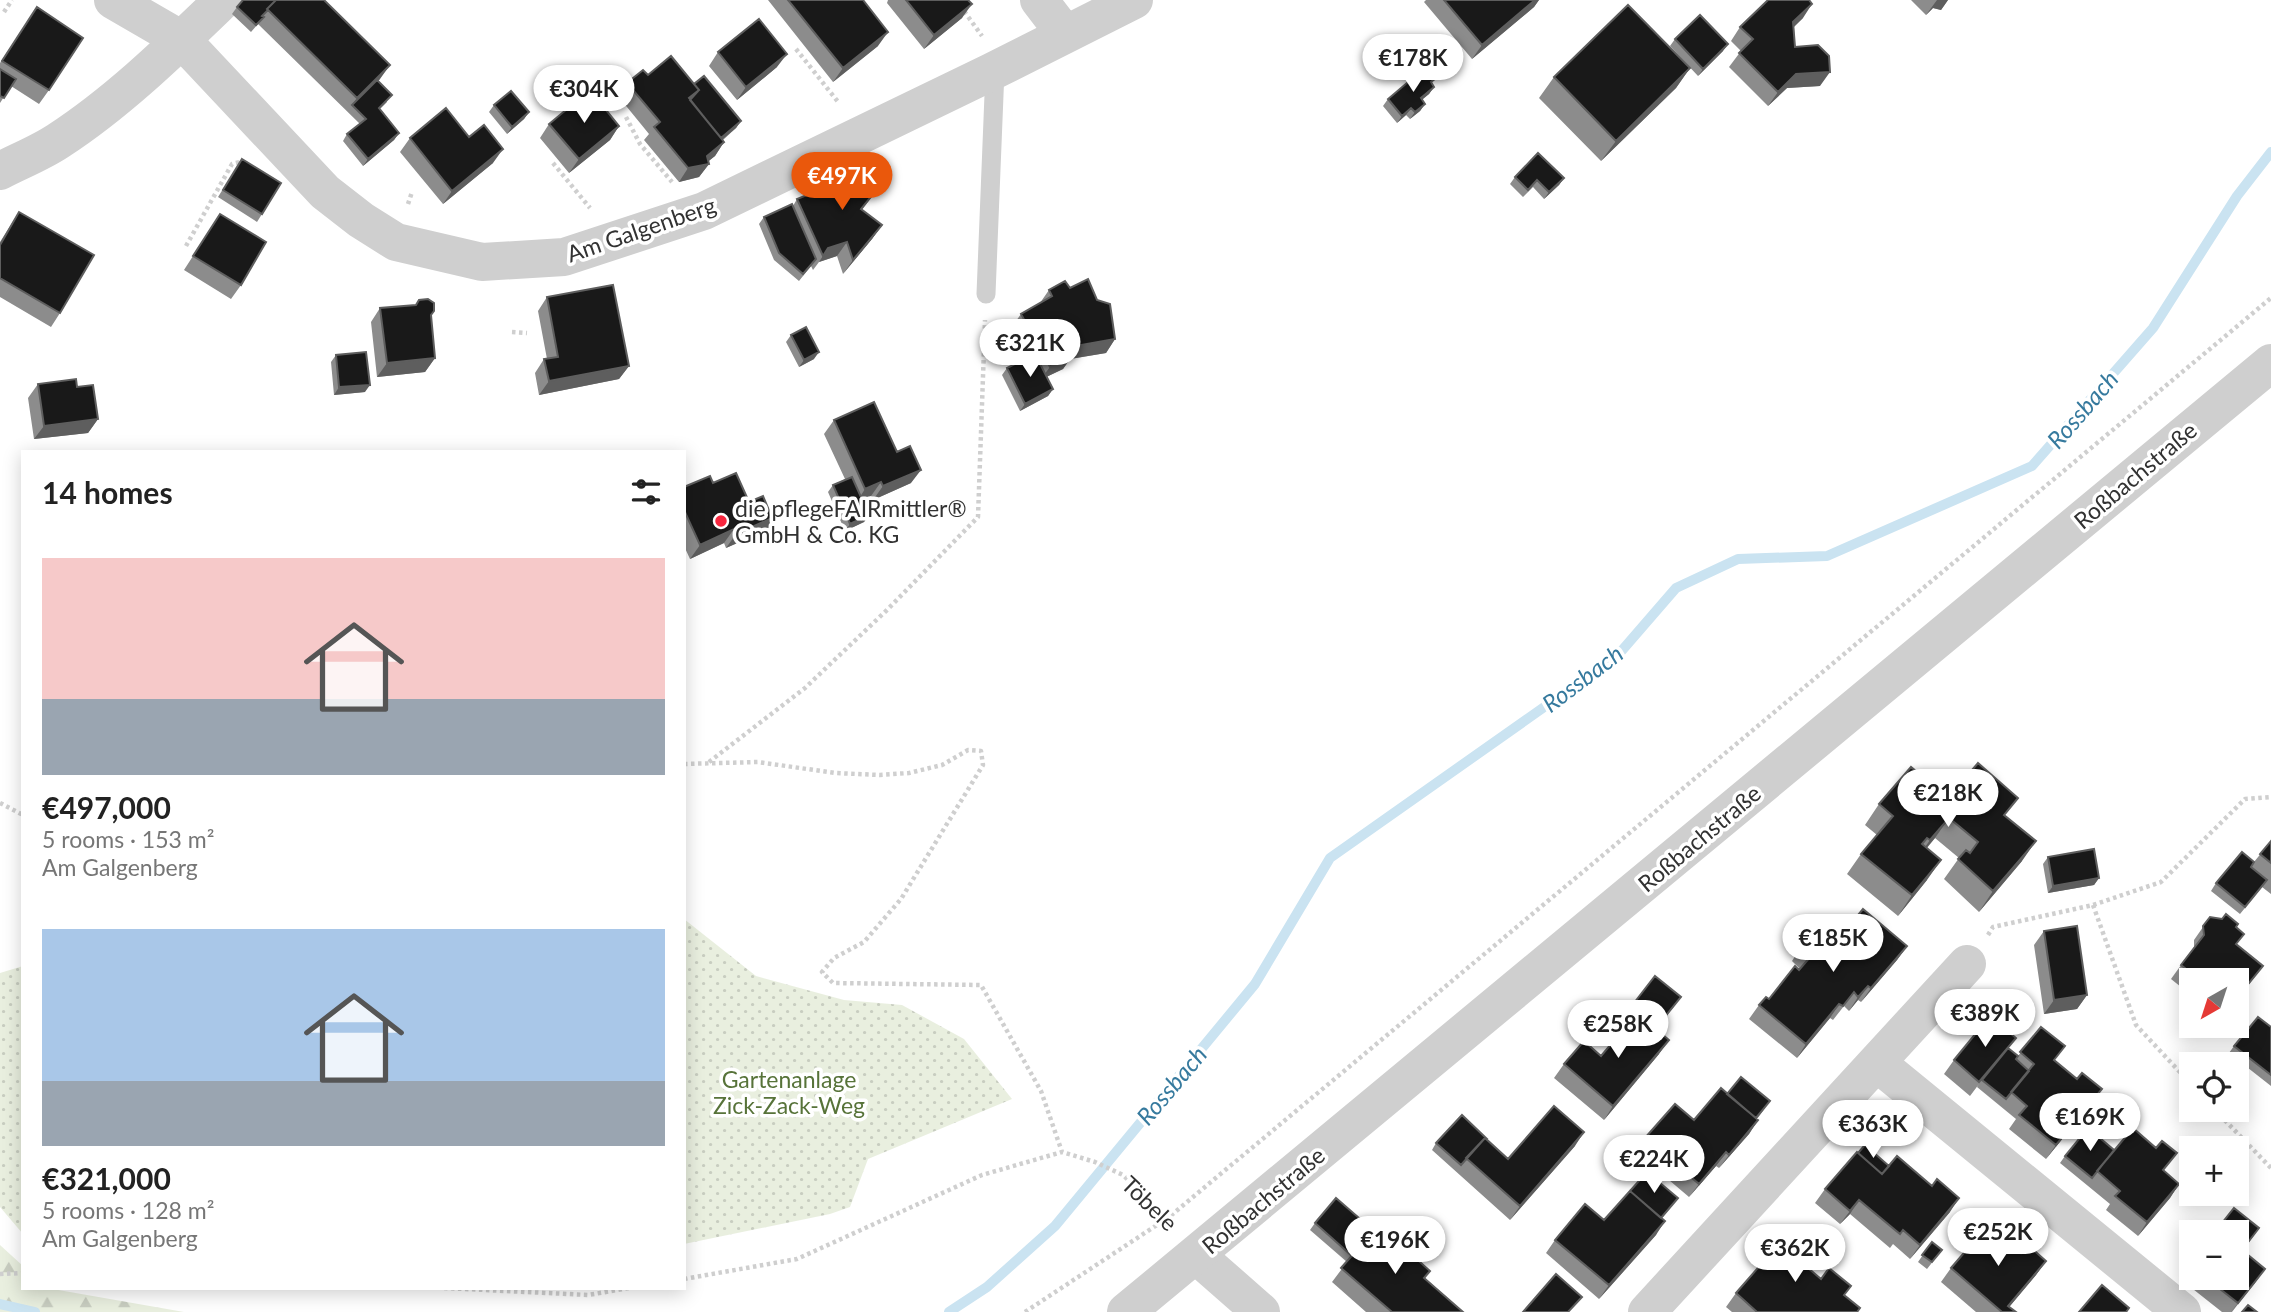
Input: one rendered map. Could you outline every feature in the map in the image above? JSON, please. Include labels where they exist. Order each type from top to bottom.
[{"type":"street","name":"Am Galgenberg","points":[[113,0],[182,40],[326,192],[361,220],[396,242],[482,262],[564,257],[697,213],[1134,0]]},
{"type":"street","points":[[0,171],[56,142],[96,114],[182,40],[223,0]]},
{"type":"street","points":[[1039,0],[1065,34]]},
{"type":"street","name":"Roßbachstraße","points":[[1126,1312],[2271,363]]},
{"type":"street","points":[[1647,1312],[1967,964]]},
{"type":"street","points":[[1877,1063],[2182,1312]]},
{"type":"street","points":[[1196,1255],[1261,1312]]},
{"type":"lane","points":[[986,294],[995,70]]},
{"type":"path","points":[[4,12],[12,0]]},
{"type":"path","points":[[796,49],[864,133]]},
{"type":"path","points":[[626,117],[640,144],[697,213]]},
{"type":"path","points":[[186,246],[232,164],[240,162]]},
{"type":"path","points":[[553,163],[617,239]]},
{"type":"path","points":[[708,762],[805,688],[887,610],[978,517],[986,294]]},
{"type":"path","points":[[1025,1312],[1169,1217],[2271,298]]},
{"type":"path","points":[[512,332],[527,333]]},
{"type":"path","points":[[686,764],[758,762],[835,773],[880,775],[909,773],[942,765],[968,750],[981,751],[983,765],[901,899],[864,943],[834,958],[822,972],[833,983],[981,985],[1041,1091],[1062,1152],[982,1175],[797,1259],[686,1279]]},
{"type":"path","points":[[1967,964],[1993,927],[2093,905],[2161,882],[2245,799],[2271,797]]},
{"type":"path","points":[[0,803],[21,814]]},
{"type":"path","points":[[2093,905],[2136,1025],[2179,1071]]},
{"type":"path","points":[[2227,1122],[2271,1168]]},
{"type":"path","name":"Töbele","points":[[1062,1152],[1095,1162],[1123,1175],[1169,1217],[1196,1255]]},
{"type":"path","points":[[0,1274],[21,1273]]},
{"type":"path","points":[[485,1290],[588,1295],[617,1290]]},
{"type":"green space","name":"Gartenanlage Zick-Zack-Weg","points":[[686,921],[756,976],[844,1000],[902,1005],[964,1039],[1012,1099],[868,1159],[850,1207],[830,1214],[686,1244]]},
{"type":"green space","points":[[21,967],[21,1232],[0,1207],[0,973]]},
{"type":"green space","points":[[0,1245],[21,1264],[21,1290],[58,1290],[184,1312],[0,1312]]},
{"type":"building","points":[[243,0],[276,0],[256,25],[237,7]]},
{"type":"building","points":[[276,0],[324,0],[390,65],[357,98],[267,9]]},
{"type":"building","points":[[788,0],[863,0],[888,32],[843,68]]},
{"type":"building","points":[[906,0],[968,0],[972,4],[934,35]]},
{"type":"building","points":[[1444,0],[1535,0],[1482,45]]},
{"type":"building","points":[[1768,0],[1809,0],[1812,4],[1793,22],[1795,47],[1818,45],[1829,56],[1830,72],[1796,74],[1778,92],[1739,53],[1753,39],[1740,27]]},
{"type":"building","points":[[1628,5],[1690,68],[1616,141],[1554,77]]},
{"type":"building","points":[[37,7],[83,38],[49,90],[2,61]]},
{"type":"building","points":[[1700,15],[1728,44],[1703,69],[1675,39]]},
{"type":"building","points":[[759,19],[787,54],[746,87],[718,52]]},
{"type":"building","points":[[671,56],[699,90],[689,98],[724,142],[707,156],[709,164],[688,168],[654,127],[660,122],[627,83],[643,70],[648,75]]},
{"type":"building","points":[[0,69],[16,79],[4,98],[0,96]]},
{"type":"building","points":[[1421,71],[1427,77],[1432,73],[1436,78],[1431,82],[1434,87],[1421,98],[1425,104],[1415,112],[1411,108],[1402,116],[1388,99]]},
{"type":"building","points":[[704,76],[741,121],[721,138],[690,100],[699,90],[694,84]]},
{"type":"building","points":[[377,80],[392,95],[379,108],[399,133],[368,159],[347,134],[366,119],[352,105]]},
{"type":"building","points":[[590,90],[619,126],[579,159],[549,124]]},
{"type":"building","points":[[511,91],[529,112],[512,127],[494,105]]},
{"type":"building","points":[[446,108],[469,137],[484,125],[503,149],[452,191],[410,138]]},
{"type":"building","points":[[1538,153],[1564,178],[1549,192],[1537,180],[1528,190],[1515,177]]},
{"type":"building","points":[[242,159],[281,183],[262,214],[223,190]]},
{"type":"building","points":[[869,170],[879,180],[878,188],[861,209],[882,225],[853,260],[847,242],[828,248],[823,256],[797,199],[827,187],[836,176],[839,180]]},
{"type":"building","points":[[792,204],[816,259],[803,274],[779,253],[764,217]]},
{"type":"building","points":[[19,212],[94,255],[60,313],[0,278],[0,245]]},
{"type":"building","points":[[220,214],[266,242],[241,285],[193,256]]},
{"type":"building","points":[[1088,279],[1097,300],[1110,304],[1115,339],[1070,347],[1073,355],[1050,367],[1021,314],[1052,296],[1049,290],[1065,281],[1070,288]]},
{"type":"building","points":[[613,285],[629,366],[549,381],[544,359],[558,357],[547,297]]},
{"type":"building","points":[[428,299],[434,303],[431,315],[435,358],[387,363],[380,308],[416,305],[419,300]]},
{"type":"building","points":[[806,327],[819,352],[804,360],[791,335]]},
{"type":"building","points":[[366,352],[370,385],[339,387],[336,355]]},
{"type":"building","points":[[1035,354],[1053,389],[1025,404],[1007,368]]},
{"type":"building","points":[[76,379],[77,387],[93,385],[98,419],[44,426],[38,384]]},
{"type":"building","points":[[874,402],[897,452],[910,446],[921,470],[883,486],[881,482],[865,489],[834,420]]},
{"type":"building","name":"die pflegeFAIRmittler® GmbH & Co. KG","points":[[736,473],[749,502],[763,496],[771,515],[776,513],[777,516],[736,534],[734,529],[700,545],[686,514],[686,486],[710,476],[713,483]]},
{"type":"building","points":[[852,477],[869,515],[850,524],[833,485]]},
{"type":"building","points":[[1978,763],[2018,798],[2004,815],[2036,841],[1993,891],[1958,859],[1966,850],[1970,853],[1978,842],[1949,818],[1930,840],[1927,838],[1922,844],[1941,860],[1912,895],[1861,854],[1893,816],[1879,804],[1911,767],[1948,798]]},
{"type":"building","points":[[2271,841],[2271,863],[2260,854]]},
{"type":"building","points":[[2094,849],[2099,878],[2053,886],[2048,857]]},
{"type":"building","points":[[2242,852],[2254,862],[2251,867],[2267,880],[2245,907],[2216,883]]},
{"type":"building","points":[[1863,909],[1907,946],[1871,988],[1868,986],[1858,997],[1854,992],[1843,1006],[1839,1004],[1806,1044],[1759,1005],[1766,997],[1769,999],[1795,966],[1799,970],[1811,956],[1801,947],[1824,921],[1841,936]]},
{"type":"building","points":[[2226,914],[2238,924],[2236,927],[2244,934],[2236,944],[2263,966],[2249,983],[2249,968],[2185,968],[2181,965],[2204,935],[2203,926],[2210,917],[2222,919]]},
{"type":"building","points":[[2077,926],[2087,995],[2054,1000],[2044,931]]},
{"type":"building","points":[[1655,976],[1681,997],[1659,1024],[1634,1003]]},
{"type":"building","points":[[1640,1015],[1669,1040],[1613,1106],[1564,1064],[1584,1041],[1601,1056],[1629,1023],[1632,1025]]},
{"type":"building","points":[[1990,1016],[2016,1038],[1979,1082],[1954,1060]]},
{"type":"building","points":[[2258,1017],[2271,1027],[2271,1075],[2249,1058],[2249,1052],[2242,1052],[2234,1046],[2241,1038],[2249,1038],[2249,1028]]},
{"type":"building","points":[[2041,1027],[2065,1046],[2054,1060],[2077,1079],[2082,1073],[2102,1089],[2056,1145],[2019,1115],[2027,1106],[2011,1092],[2034,1064],[2020,1052]]},
{"type":"building","points":[[2008,1048],[2029,1071],[2006,1099],[1982,1080]]},
{"type":"building","points":[[1741,1077],[1770,1101],[1756,1118],[1727,1094]]},
{"type":"building","points":[[1721,1088],[1758,1120],[1729,1155],[1726,1152],[1699,1184],[1645,1138],[1675,1104],[1694,1120]]},
{"type":"building","points":[[1554,1106],[1584,1132],[1520,1206],[1466,1158],[1485,1138],[1508,1159]]},
{"type":"building","points":[[1872,1108],[1887,1118],[1875,1134],[1860,1124]]},
{"type":"building","points":[[1462,1115],[1486,1138],[1461,1165],[1436,1143]]},
{"type":"building","points":[[2088,1128],[2114,1150],[2092,1178],[2065,1156]]},
{"type":"building","points":[[2133,1128],[2156,1148],[2162,1141],[2177,1153],[2163,1170],[2179,1184],[2147,1222],[2115,1196],[2120,1191],[2097,1171]]},
{"type":"building","points":[[1865,1145],[1889,1166],[1882,1174],[1858,1153]]},
{"type":"building","points":[[1857,1152],[1882,1174],[1897,1156],[1932,1186],[1937,1179],[1959,1198],[1920,1245],[1903,1230],[1900,1234],[1859,1200],[1850,1211],[1825,1189]]},
{"type":"building","points":[[1647,1172],[1678,1198],[1661,1218],[1630,1191]]},
{"type":"building","points":[[1630,1191],[1665,1221],[1609,1285],[1555,1240],[1585,1204],[1604,1220]]},
{"type":"building","points":[[1336,1198],[1374,1231],[1352,1256],[1315,1223]]},
{"type":"building","points":[[2234,1208],[2249,1220],[2224,1220]]},
{"type":"building","points":[[2249,1220],[2259,1228],[2249,1241]]},
{"type":"building","points":[[1379,1225],[1430,1271],[1424,1278],[1463,1312],[1392,1312],[1341,1268]]},
{"type":"building","points":[[1988,1225],[2021,1253],[2028,1245],[2046,1261],[2008,1306],[2016,1312],[2002,1312],[1951,1268]]},
{"type":"building","points":[[1791,1230],[1812,1248],[1801,1262],[1821,1279],[1829,1268],[1851,1286],[1844,1295],[1860,1308],[1857,1312],[1757,1312],[1736,1293]]},
{"type":"building","points":[[1932,1242],[1942,1250],[1932,1262],[1922,1255]]},
{"type":"building","points":[[2249,1256],[2265,1269],[2249,1289]]},
{"type":"building","points":[[1556,1274],[1582,1297],[1568,1312],[1523,1312]]},
{"type":"building","points":[[2102,1285],[2129,1308],[2126,1312],[2079,1312]]},
{"type":"building","points":[[2221,1290],[2248,1290],[2238,1303]]},
{"type":"building","points":[[2248,1305],[2257,1312],[2242,1312]]},
{"type":"waterway","name":"Rossbach","points":[[949,1312],[987,1287],[1055,1226],[1255,984],[1330,858],[1618,655],[1676,588],[1738,559],[1827,556],[2032,466],[2153,328],[2237,196],[2271,152]]},
{"type":"waterway","name":"Rossbach","points":[[0,1304],[35,1312]]},
{"type":"place","name":"die pflegeFAIRmittler® GmbH & Co. KG","points":[[721,521]]}]
